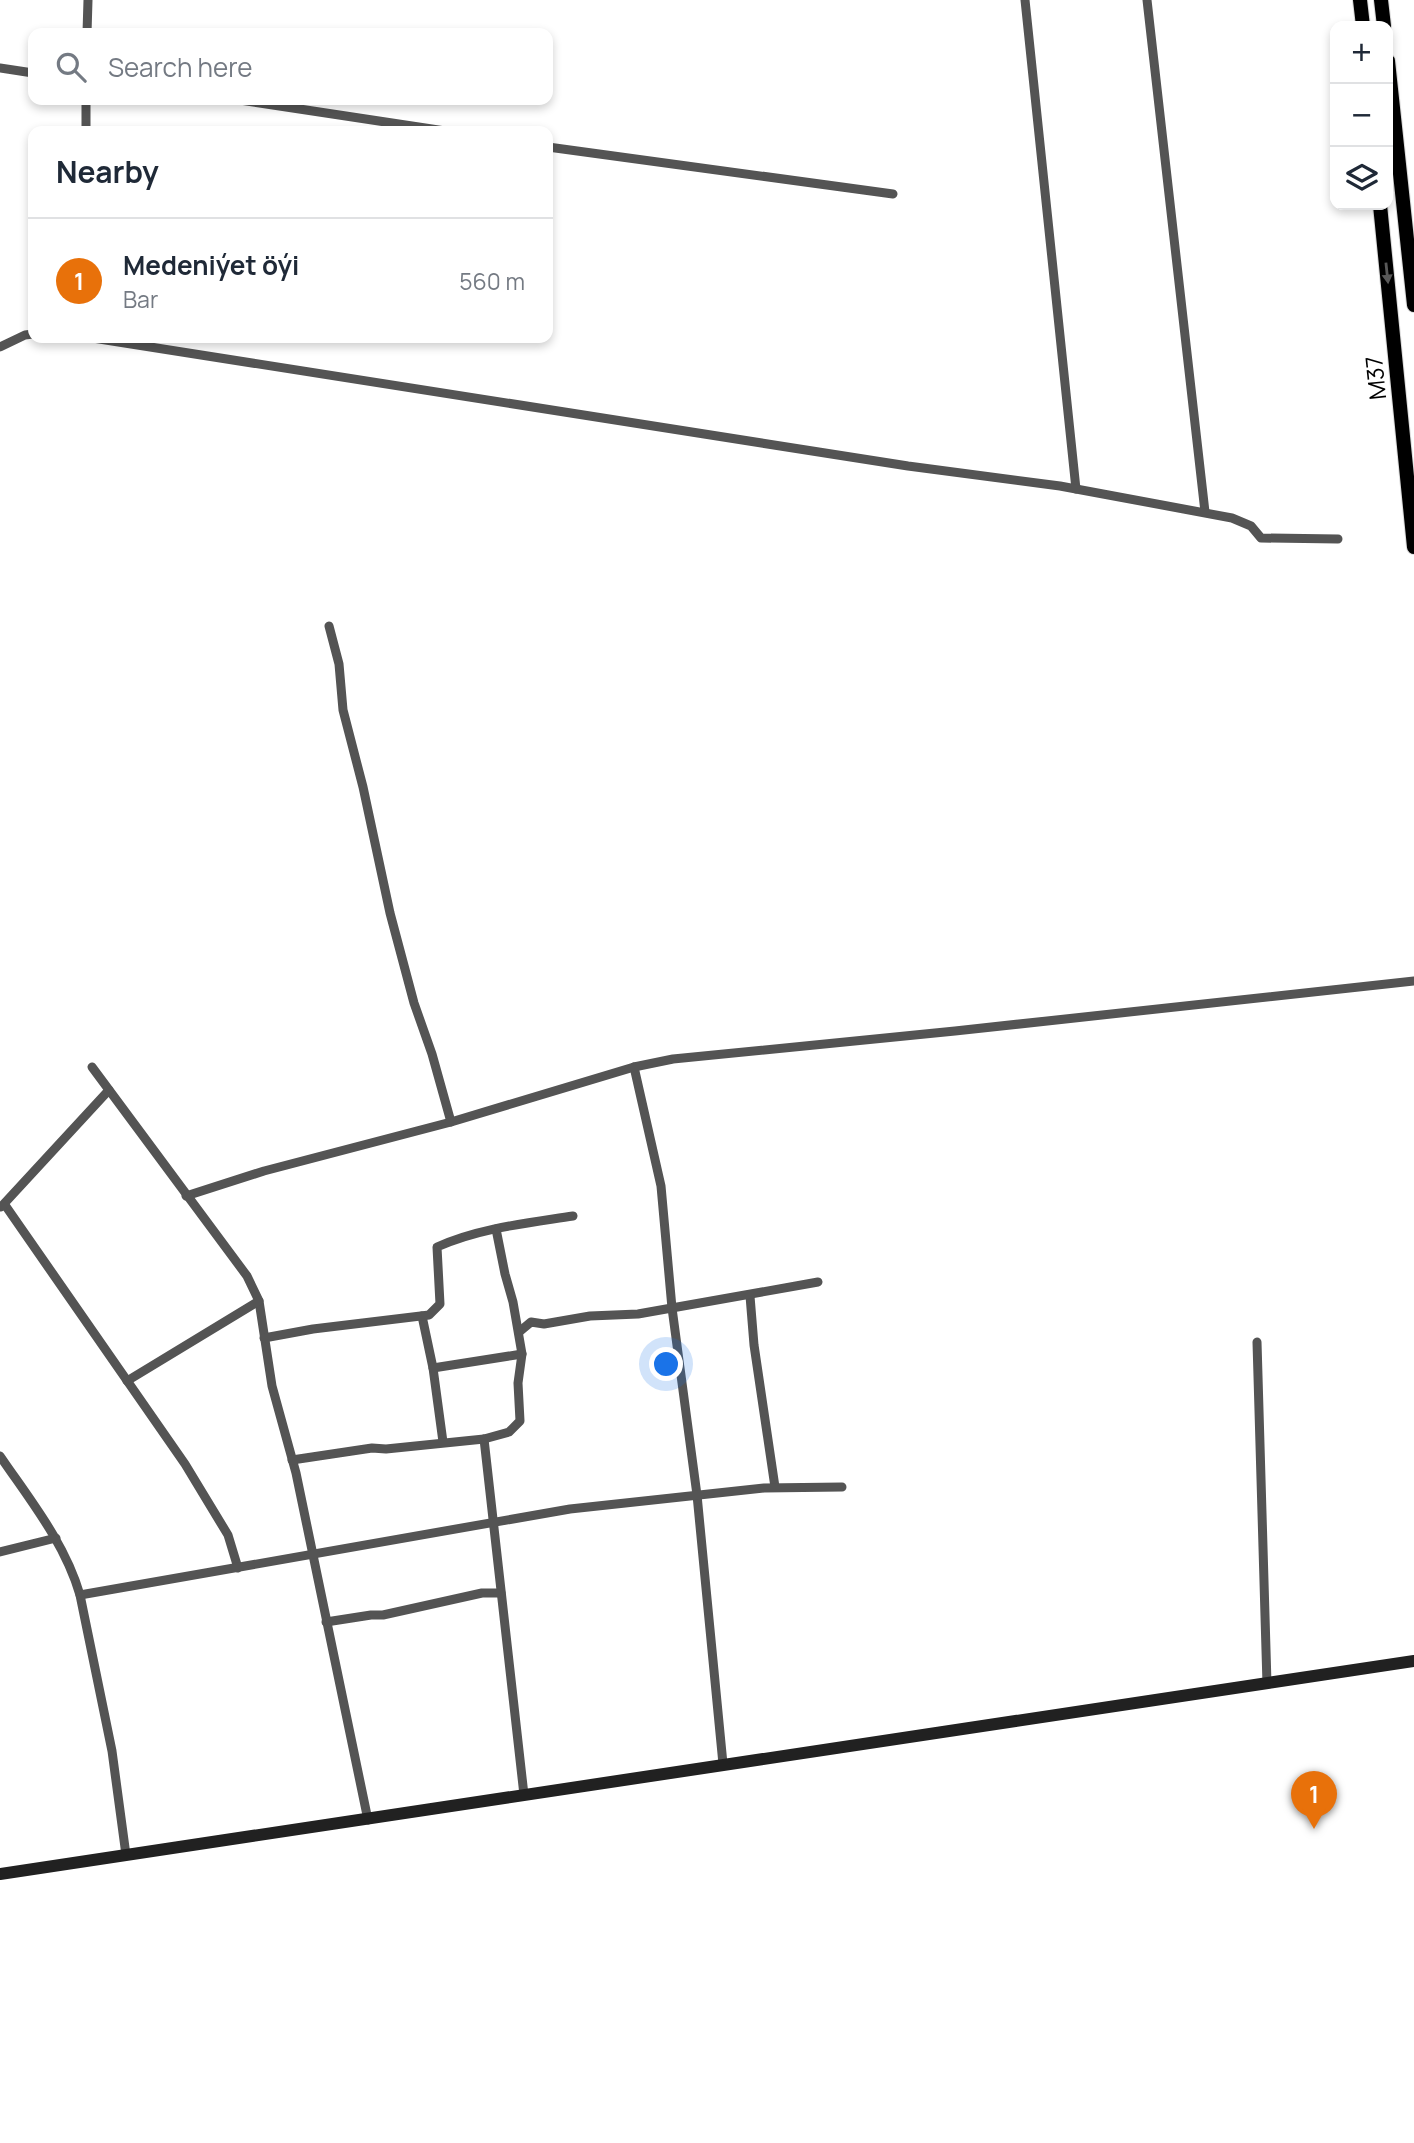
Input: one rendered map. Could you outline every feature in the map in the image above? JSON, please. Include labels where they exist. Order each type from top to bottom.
[{"type":"highway","points":[[1360,0],[1362,21]]},
{"type":"highway","points":[[1381,0],[1383,21]]},
{"type":"highway","points":[[1390,84],[1414,305]]},
{"type":"highway","name":"M37","points":[[1381,210],[1412,497],[1414,547]]},
{"type":"main road","points":[[0,1873],[368,1820],[446,1805],[1414,1661]]},
{"type":"street","points":[[87,28],[88,0]]},
{"type":"street","points":[[1025,0],[1076,489]]},
{"type":"street","points":[[1147,0],[1205,512]]},
{"type":"street","points":[[0,68],[28,72]]},
{"type":"street","points":[[86,105],[86,126]]},
{"type":"street","points":[[273,105],[412,126]]},
{"type":"street","points":[[553,148],[893,194]]},
{"type":"street","points":[[0,347],[28,335]]},
{"type":"street","points":[[125,343],[908,466],[1076,489],[1232,518],[1251,526],[1261,538],[1338,539]]},
{"type":"street","points":[[329,626],[339,664],[342,710],[363,787],[390,913],[414,1003],[451,1122]]},
{"type":"street","points":[[187,1196],[264,1171],[451,1122],[634,1067],[673,1059],[1414,981]]},
{"type":"street","points":[[92,1067],[247,1276],[259,1301],[272,1386],[292,1460],[368,1820]]},
{"type":"street","points":[[634,1067],[662,1186],[672,1308],[697,1495],[723,1764]]},
{"type":"street","points":[[109,1090],[2,1207],[185,1464],[221,1524],[232,1546],[238,1568]]},
{"type":"street","points":[[264,1338],[313,1329],[429,1315],[440,1304],[437,1247],[496,1229],[573,1216]]},
{"type":"street","points":[[292,1460],[372,1448],[386,1450],[484,1439],[509,1432],[520,1421],[518,1383],[522,1354],[496,1229]]},
{"type":"street","points":[[519,1332],[531,1322],[544,1324],[590,1316],[638,1314],[818,1282]]},
{"type":"street","points":[[750,1296],[754,1345],[775,1488]]},
{"type":"street","points":[[127,1381],[259,1301]]},
{"type":"street","points":[[422,1316],[433,1368],[443,1442]]},
{"type":"street","points":[[1257,1342],[1267,1684]]},
{"type":"street","points":[[433,1368],[522,1354]]},
{"type":"street","points":[[484,1439],[524,1795]]},
{"type":"street","points":[[0,1456],[56,1538],[72,1569],[80,1595],[112,1751],[126,1855]]},
{"type":"street","points":[[80,1595],[570,1509],[775,1488],[842,1487]]},
{"type":"street","points":[[0,1552],[56,1538]]},
{"type":"street","points":[[326,1622],[383,1615],[482,1593],[501,1593]]},
{"type":"place","name":"Medeniýet öýi","points":[[1314,1829]]}]
